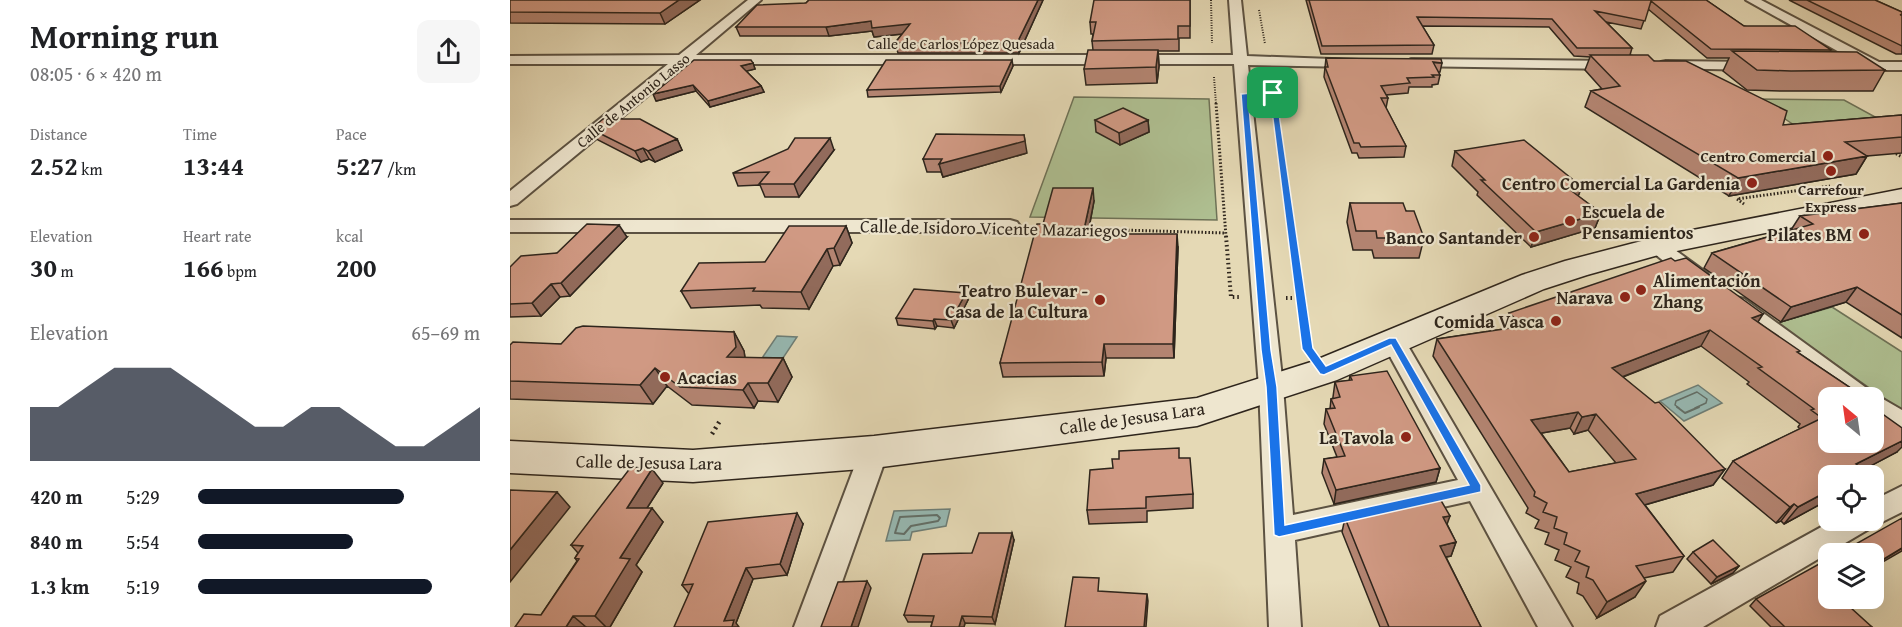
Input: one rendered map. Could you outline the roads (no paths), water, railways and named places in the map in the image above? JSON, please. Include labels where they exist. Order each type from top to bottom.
[{"type":"main road","name":"Calle de Jesusa Lara","points":[[511,459],[693,466],[873,452],[1197,412],[1324,371],[1533,282],[1576,268],[1657,246],[1902,197]]},
{"type":"street","name":"Calle de Antonio Lasso","points":[[510,200],[755,0]]},
{"type":"street","points":[[1235,0],[1271,387],[1285,627]]},
{"type":"street","points":[[1752,0],[1902,80]]},
{"type":"street","name":"Calle de Carlos López Quesada","points":[[510,60],[1241,60],[1364,63]]},
{"type":"street","points":[[1399,63],[1768,66]]},
{"type":"street","points":[[1839,67],[1902,66]]},
{"type":"street","name":"Calle de Isidoro Vicente Mazariegos","points":[[510,226],[1010,226]]},
{"type":"street","points":[[1657,246],[1850,387]]},
{"type":"street","points":[[1393,340],[1556,627]]},
{"type":"street","points":[[1884,411],[1902,424]]},
{"type":"street","points":[[810,627],[873,452]]},
{"type":"street","points":[[1279,531],[1477,488]]},
{"type":"street","points":[[1884,508],[1902,498]]},
{"type":"street","points":[[1672,627],[1842,531]]},
{"type":"lane","points":[[1244,94],[1276,93]]},
{"type":"water","points":[[777,336],[797,337],[779,364],[758,364]]},
{"type":"water","points":[[1698,385],[1722,403],[1684,421],[1660,401]]},
{"type":"water","points":[[950,509],[946,526],[912,532],[910,540],[886,541],[894,511]]},
{"type":"place","name":"Centro Comercial","points":[[1828,156]]},
{"type":"place","name":"Carrefour Express","points":[[1831,171]]},
{"type":"place","name":"Centro Comercial La Gardenia","points":[[1752,183]]},
{"type":"place","name":"Escuela de Pensamientos","points":[[1570,221]]},
{"type":"place","name":"Pilates BM","points":[[1864,234]]},
{"type":"place","name":"Banco Santander","points":[[1534,237]]},
{"type":"place","name":"Alimentación Zhang","points":[[1641,290]]},
{"type":"place","name":"Narava","points":[[1625,297]]},
{"type":"place","name":"Teatro Bulevar - Casa de la Cultura","points":[[1100,300]]},
{"type":"place","name":"Comida Vasca","points":[[1556,321]]},
{"type":"place","name":"Acacias","points":[[665,377]]},
{"type":"place","name":"La Tavola","points":[[1406,437]]}]
